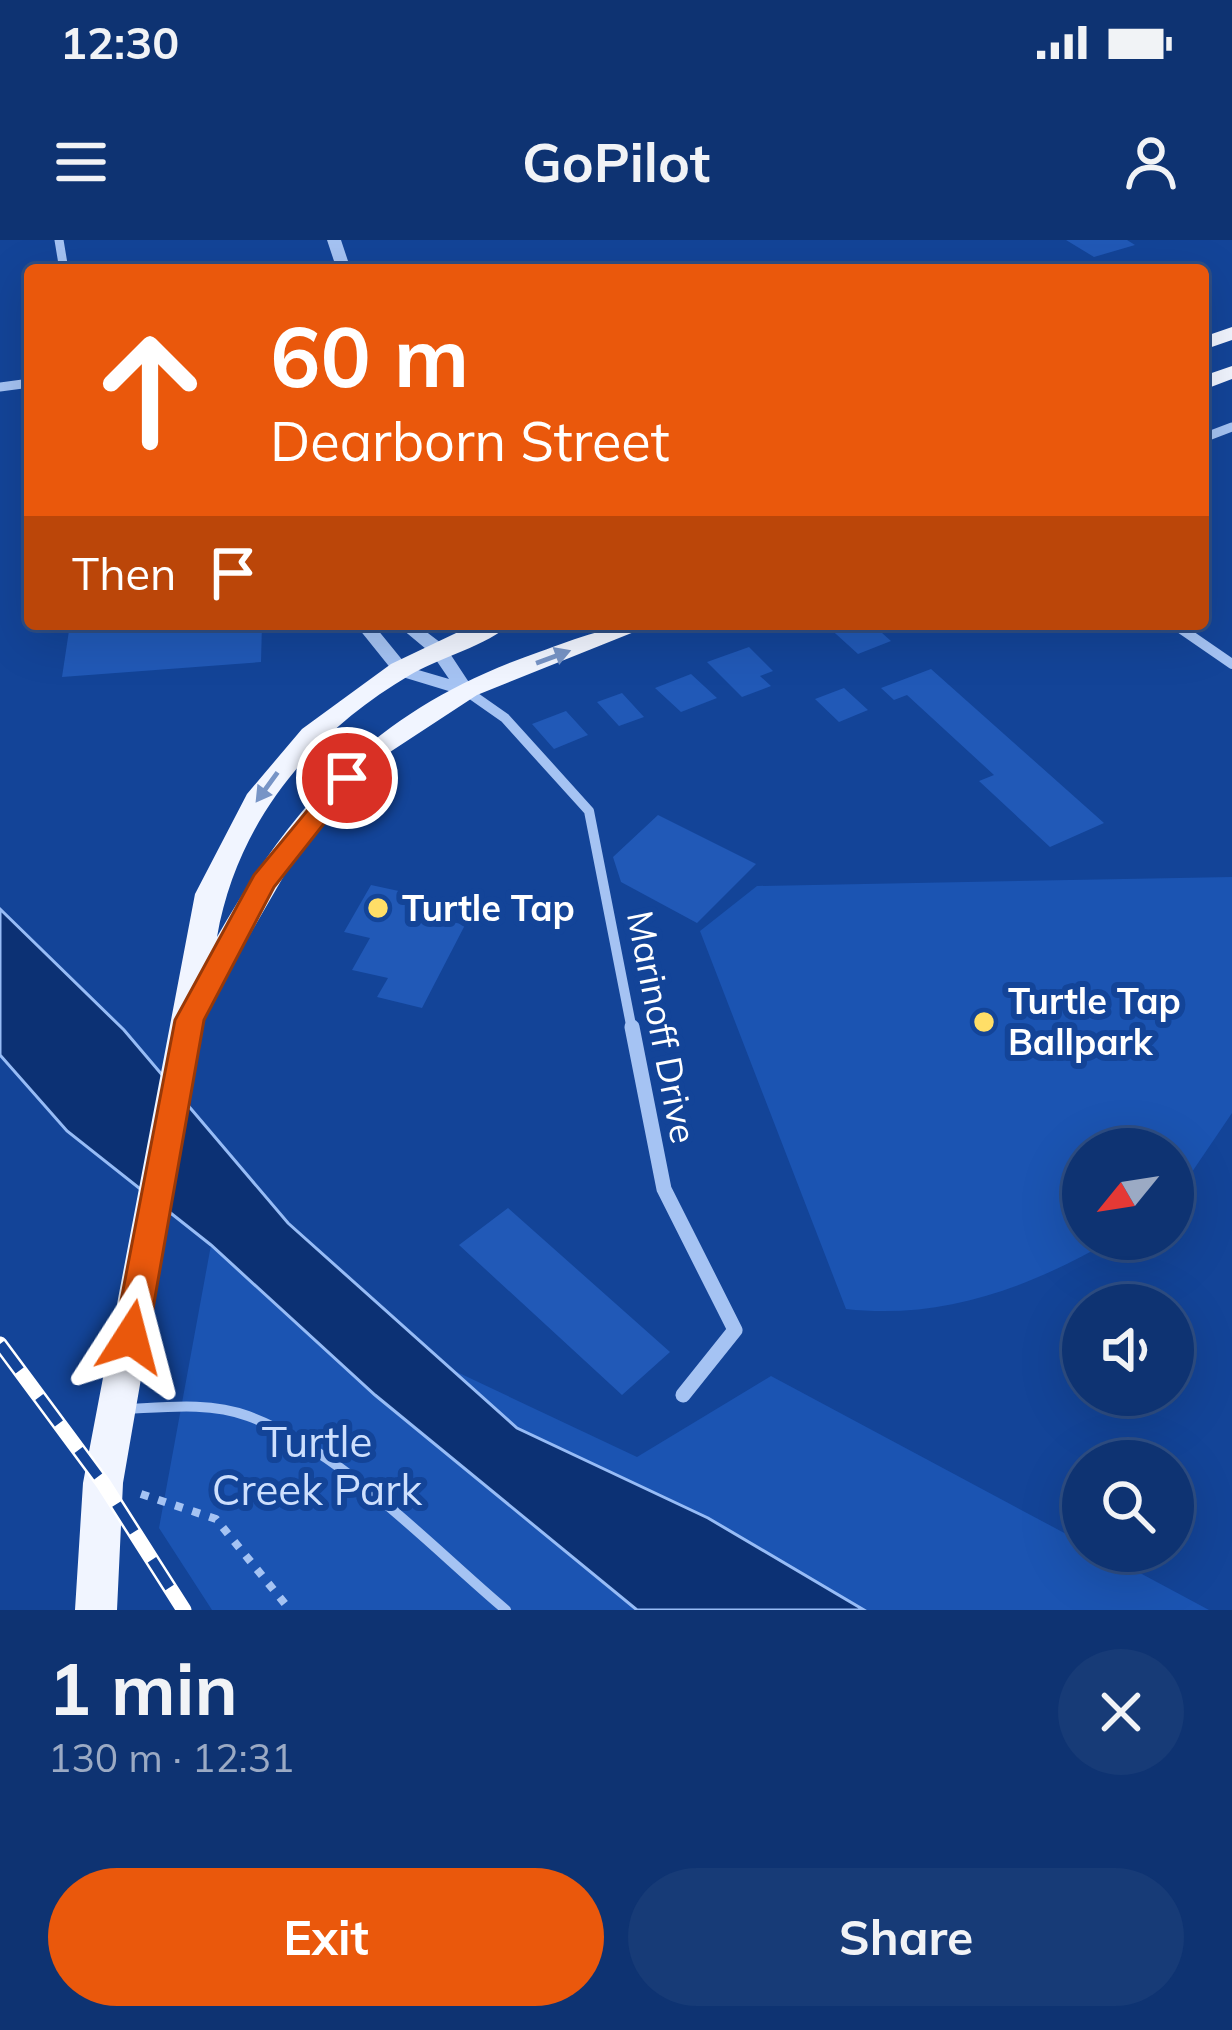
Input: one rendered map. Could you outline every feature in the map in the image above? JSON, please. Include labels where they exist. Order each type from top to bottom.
[{"type":"main road","points":[[96,1610],[103,1483],[210,895],[237,832],[292,756],[344,709],[402,670],[484,630]]},
{"type":"main road","points":[[190,1020],[263,882],[347,778],[465,690],[624,630]]},
{"type":"street","points":[[368,630],[380,650],[402,670],[465,690]]},
{"type":"street","points":[[413,630],[439,650],[465,690]]},
{"type":"street","points":[[1183,630],[1232,664]]},
{"type":"street","name":"Marinoff Drive","points":[[465,690],[506,718],[589,812],[664,1189],[735,1330],[683,1395]]},
{"type":"lane","points":[[120,1409],[190,1407],[249,1416],[307,1449],[506,1610]]},
{"type":"path","points":[[103,1483],[216,1519],[290,1610]]},
{"type":"green space","name":"Turtle Tap Ballpark","points":[[1232,877],[1232,1113],[1194,1169],[1194,1128],[1062,1128],[1062,1260],[1074,1260],[1018,1285],[951,1304],[882,1311],[846,1309],[700,931],[757,886]]},
{"type":"green space","name":"Turtle Creek Park","points":[[211,1245],[355,1324],[637,1457],[771,1376],[1062,1532],[1062,1572],[1138,1572],[1209,1610],[212,1610],[159,1528]]},
{"type":"shaded area","points":[[0,909],[124,1030],[288,1223],[517,1428],[708,1518],[864,1610],[637,1610],[375,1395],[211,1245],[67,1131],[0,1055]]},
{"type":"building","points":[[1066,240],[1127,240],[1135,245],[1094,257]]},
{"type":"building","points":[[69,630],[262,630],[261,662],[62,677]]},
{"type":"building","points":[[832,630],[879,630],[891,641],[858,654]]},
{"type":"building","points":[[749,647],[773,671],[760,676],[771,686],[742,697],[707,662]]},
{"type":"building","points":[[931,669],[1104,823],[1050,847],[979,781],[994,775],[907,695],[894,700],[881,688]]},
{"type":"building","points":[[691,674],[717,698],[681,712],[655,688]]},
{"type":"building","points":[[844,688],[868,710],[839,722],[815,699]]},
{"type":"building","points":[[622,693],[644,717],[619,726],[597,702]]},
{"type":"building","points":[[566,711],[588,735],[554,749],[532,724]]},
{"type":"building","points":[[658,815],[756,864],[697,923],[621,882],[613,857]]},
{"type":"building","points":[[371,885],[445,901],[436,918],[465,925],[422,1008],[377,997],[388,978],[352,970],[370,938],[344,932]]},
{"type":"building","points":[[508,1208],[670,1352],[622,1395],[459,1245]]},
{"type":"railway","points":[[0,1344],[103,1483],[184,1610]]},
{"type":"place","name":"Turtle Tap","points":[[378,908]]},
{"type":"place","name":"Turtle Tap Ballpark","points":[[984,1022]]},
{"type":"route","points":[[131,1337],[190,1020],[231,934],[263,882],[347,778]]}]
